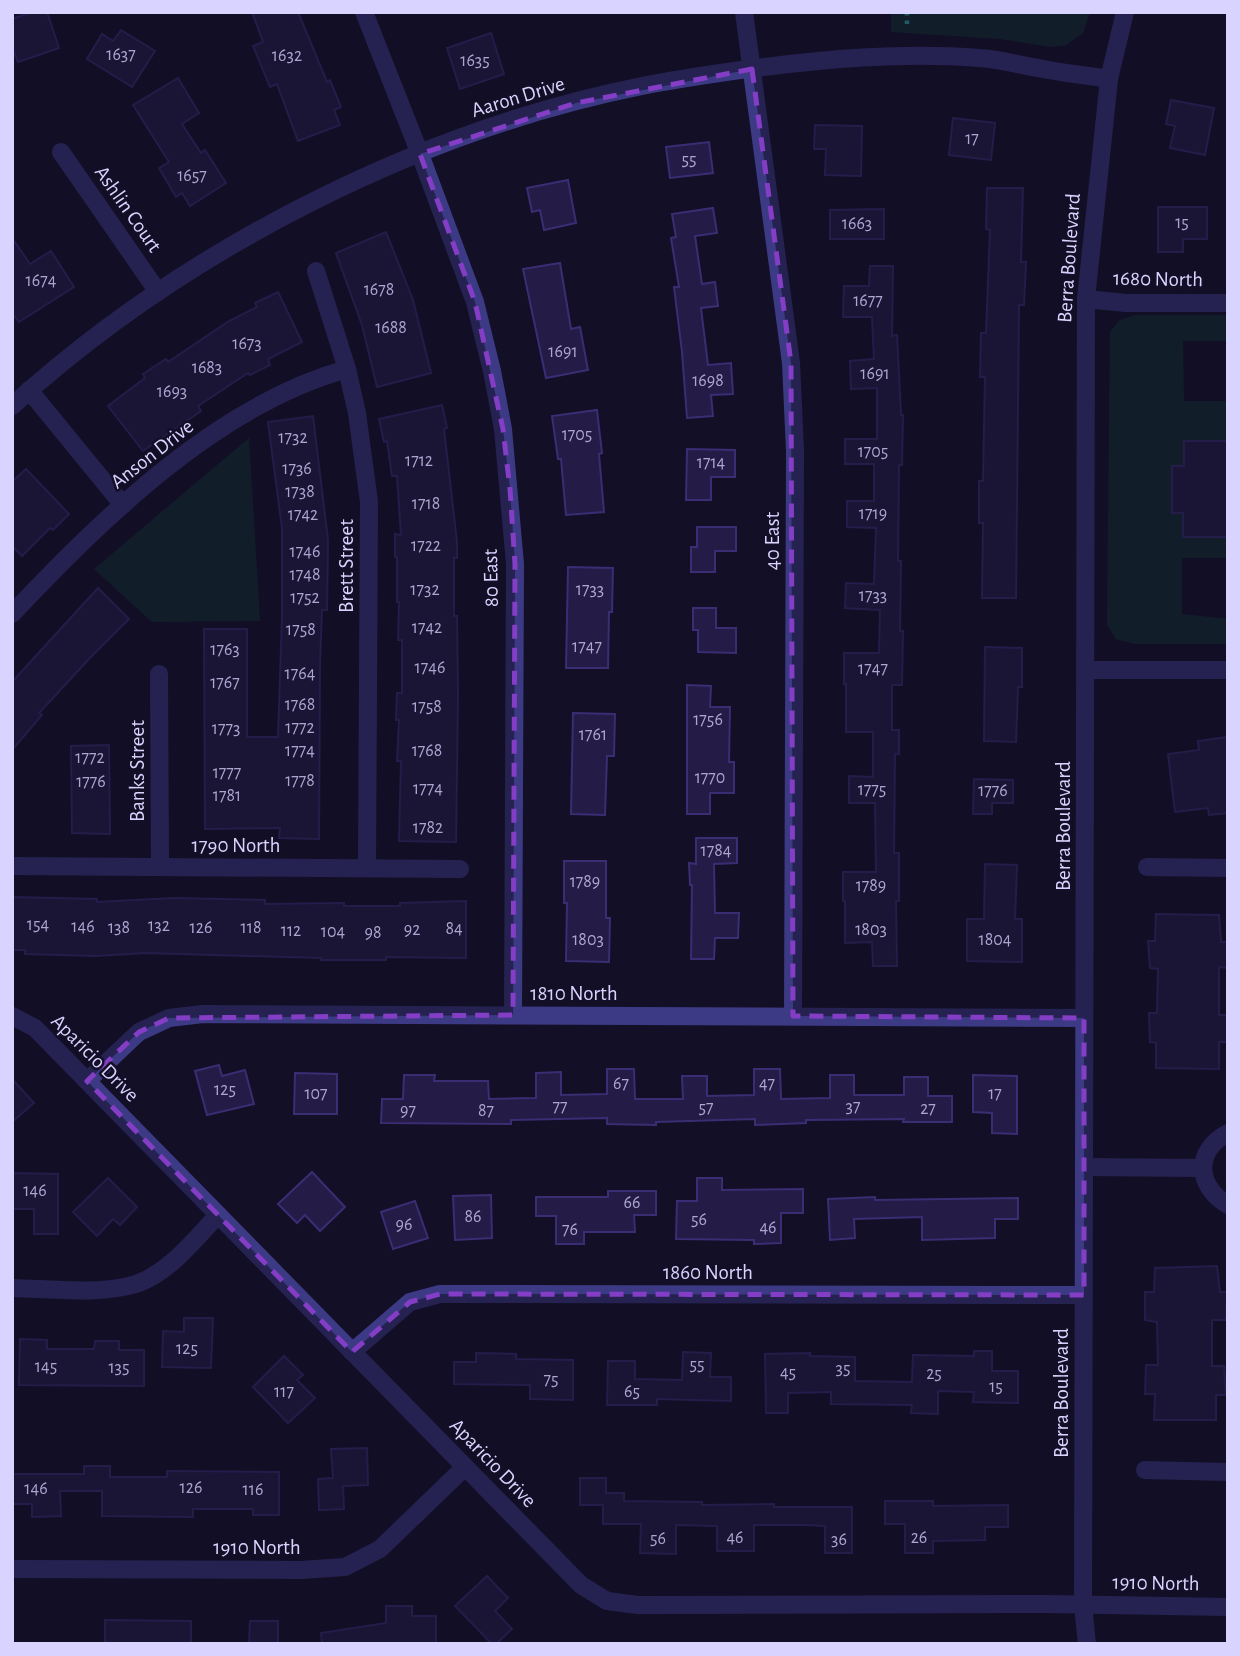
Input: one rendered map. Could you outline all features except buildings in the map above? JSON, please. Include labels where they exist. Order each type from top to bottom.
[{"type":"street","name":"80 East","points":[[363,12],[475,302],[499,406],[510,489],[515,564],[513,1015]]},
{"type":"street","name":"40 East","points":[[744,12],[792,363],[795,451],[793,1016]]},
{"type":"street","name":"Berra Boulevard","points":[[1087,1644],[1083,1605],[1086,299],[1109,79],[1125,12]]},
{"type":"street","name":"Aaron Drive","points":[[12,406],[29,390],[158,292],[305,206],[453,141],[576,103],[641,86],[752,69],[884,56],[982,58],[1109,79]]},
{"type":"street","name":"Ashlin Court","points":[[61,152],[158,292]]},
{"type":"street","name":"Brett Street","points":[[316,271],[347,369],[359,425],[369,502],[367,868]]},
{"type":"street","name":"1680 North","points":[[1086,299],[1126,303],[1228,303]]},
{"type":"street","name":"Anson Drive","points":[[12,614],[60,563],[123,505],[186,454],[252,408],[312,379],[347,369]]},
{"type":"street","points":[[29,390],[123,505]]},
{"type":"street","points":[[1086,670],[1228,670]]},
{"type":"street","name":"Banks Street","points":[[159,674],[160,867]]},
{"type":"street","name":"1790 North","points":[[12,866],[460,869]]},
{"type":"street","points":[[1147,867],[1228,868]]},
{"type":"street","name":"1810 North","points":[[87,1081],[139,1032],[169,1018],[203,1014],[1084,1018]]},
{"type":"street","name":"Aparicio Drive","points":[[12,1016],[34,1028],[581,1585],[607,1601],[638,1605],[1083,1605]]},
{"type":"street","points":[[1228,1133],[1216,1139],[1206,1152],[1202,1168],[1206,1184],[1215,1198],[1228,1205]]},
{"type":"street","points":[[1084,1167],[1202,1168]]},
{"type":"street","points":[[12,1288],[98,1289],[136,1283],[164,1269],[218,1215]]},
{"type":"street","name":"1860 North","points":[[352,1352],[410,1302],[440,1294],[1084,1295]]},
{"type":"street","name":"1910 North","points":[[12,1569],[301,1570],[345,1567],[380,1549],[465,1467]]},
{"type":"street","points":[[1145,1470],[1228,1472]]},
{"type":"street","name":"1910 North","points":[[1083,1605],[1228,1607]]},
{"type":"path","points":[[907,12],[907,25]]},
{"type":"highlighted area","points":[[752,69],[791,363],[793,1016],[1084,1018],[1084,1295],[440,1294],[410,1302],[352,1352],[87,1081],[139,1032],[169,1018],[513,1015],[515,564],[510,489],[503,429],[475,302],[420,154],[576,103]]},
{"type":"green space","points":[[891,12],[1090,12],[1083,33],[1066,45],[1051,47],[1000,39],[891,32]]},
{"type":"green space","points":[[1135,315],[1228,315],[1228,341],[1183,341],[1184,401],[1228,401],[1227,441],[1184,441],[1184,466],[1172,467],[1172,513],[1183,513],[1183,537],[1228,537],[1228,558],[1182,558],[1182,614],[1228,619],[1228,644],[1135,644],[1116,639],[1107,625],[1110,332],[1120,320]]},
{"type":"green space","points":[[249,438],[260,621],[152,622],[94,569]]}]
